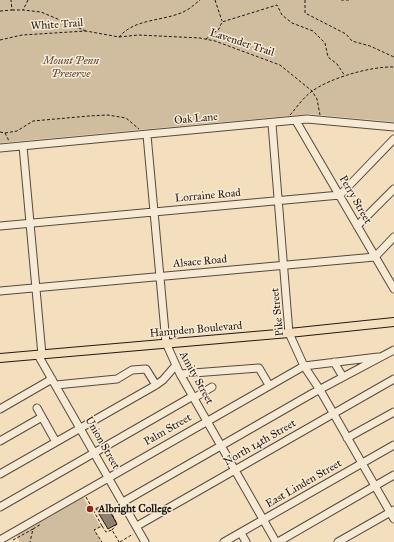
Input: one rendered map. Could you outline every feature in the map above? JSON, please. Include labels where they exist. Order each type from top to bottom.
[{"type":"main road","name":"Hampden Boulevard","points":[[0,358],[289,333],[394,322]]},
{"type":"street","name":"Oak Lane","points":[[0,148],[296,121],[321,120],[394,127]]},
{"type":"street","name":"Perry Street","points":[[296,121],[375,257],[393,284]]},
{"type":"street","name":"Pike Street","points":[[272,124],[285,265],[289,333],[304,366],[320,390],[375,486],[392,511],[394,519]]},
{"type":"street","name":"Amity Street","points":[[146,135],[155,212],[166,343],[180,374],[277,542]]},
{"type":"street","points":[[340,195],[394,139]]},
{"type":"street","name":"Union Street","points":[[23,146],[36,288],[40,355],[94,453],[109,477],[122,505],[146,542]]},
{"type":"street","points":[[358,226],[394,189]]},
{"type":"street","name":"Lorraine Road","points":[[0,226],[340,195]]},
{"type":"street","points":[[375,257],[394,238]]},
{"type":"street","name":"Alsace Road","points":[[0,291],[375,257]]},
{"type":"street","points":[[122,505],[221,446],[378,357],[394,350]]},
{"type":"street","name":"Palm Street","points":[[0,540],[304,366],[378,357]]},
{"type":"street","points":[[334,362],[343,377]]},
{"type":"street","points":[[0,474],[156,385],[163,380],[176,365]]},
{"type":"street","points":[[180,374],[259,368],[269,385]]},
{"type":"street","points":[[0,409],[54,382],[117,379],[132,370],[146,369],[156,385]]},
{"type":"street","name":"North 14th Street","points":[[137,526],[394,379]]},
{"type":"street","points":[[0,507],[212,387]]},
{"type":"street","points":[[37,408],[56,442]]},
{"type":"street","points":[[348,438],[394,412]]},
{"type":"street","points":[[0,441],[42,417]]},
{"type":"street","name":"East Linden Street","points":[[224,542],[394,445]]},
{"type":"street","points":[[277,542],[394,475]]},
{"type":"street","points":[[338,542],[392,511]]},
{"type":"street","points":[[241,533],[246,542]]},
{"type":"path","points":[[11,0],[12,10]]},
{"type":"path","points":[[23,10],[28,0]]},
{"type":"path","points":[[119,37],[124,31],[134,25],[187,10],[200,0]]},
{"type":"path","points":[[206,39],[219,29],[222,22],[215,0]]},
{"type":"path","points":[[305,0],[305,13],[346,34],[352,41],[370,46],[394,57]]},
{"type":"path","points":[[341,0],[350,0]]},
{"type":"path","points":[[222,22],[277,5],[282,15],[292,23],[313,31],[325,42],[328,56],[337,64],[345,76]]},
{"type":"path","points":[[0,11],[23,10],[41,12],[86,31]]},
{"type":"path","name":"White Trail","points":[[0,40],[22,35],[86,31],[119,37]]},
{"type":"path","name":"Lavender Trail","points":[[119,37],[138,35],[206,39],[280,64],[312,91]]},
{"type":"path","points":[[285,122],[288,116],[312,91],[337,78],[383,66],[394,67]]},
{"type":"path","points":[[312,91],[317,99],[321,120]]},
{"type":"path","points":[[0,132],[5,133],[17,131],[33,121],[108,115],[126,118],[146,135]]},
{"type":"path","points":[[5,133],[11,147]]},
{"type":"path","points":[[83,492],[106,532],[112,530],[117,524],[112,514],[122,505]]},
{"type":"path","points":[[102,526],[94,530],[102,542]]},
{"type":"path","points":[[8,542],[33,529],[30,542]]},
{"type":"path","points":[[112,530],[119,542],[135,533],[137,537]]},
{"type":"green space","name":"Mount Penn Preserve","points":[[0,0],[394,0],[394,122],[309,114],[0,143]]},
{"type":"green space","points":[[83,497],[100,526],[95,530],[102,542],[20,542],[16,535]]},
{"type":"building","points":[[106,504],[117,524],[108,529],[96,509]]},
{"type":"place","name":"Albright College","points":[[90,509]]}]
